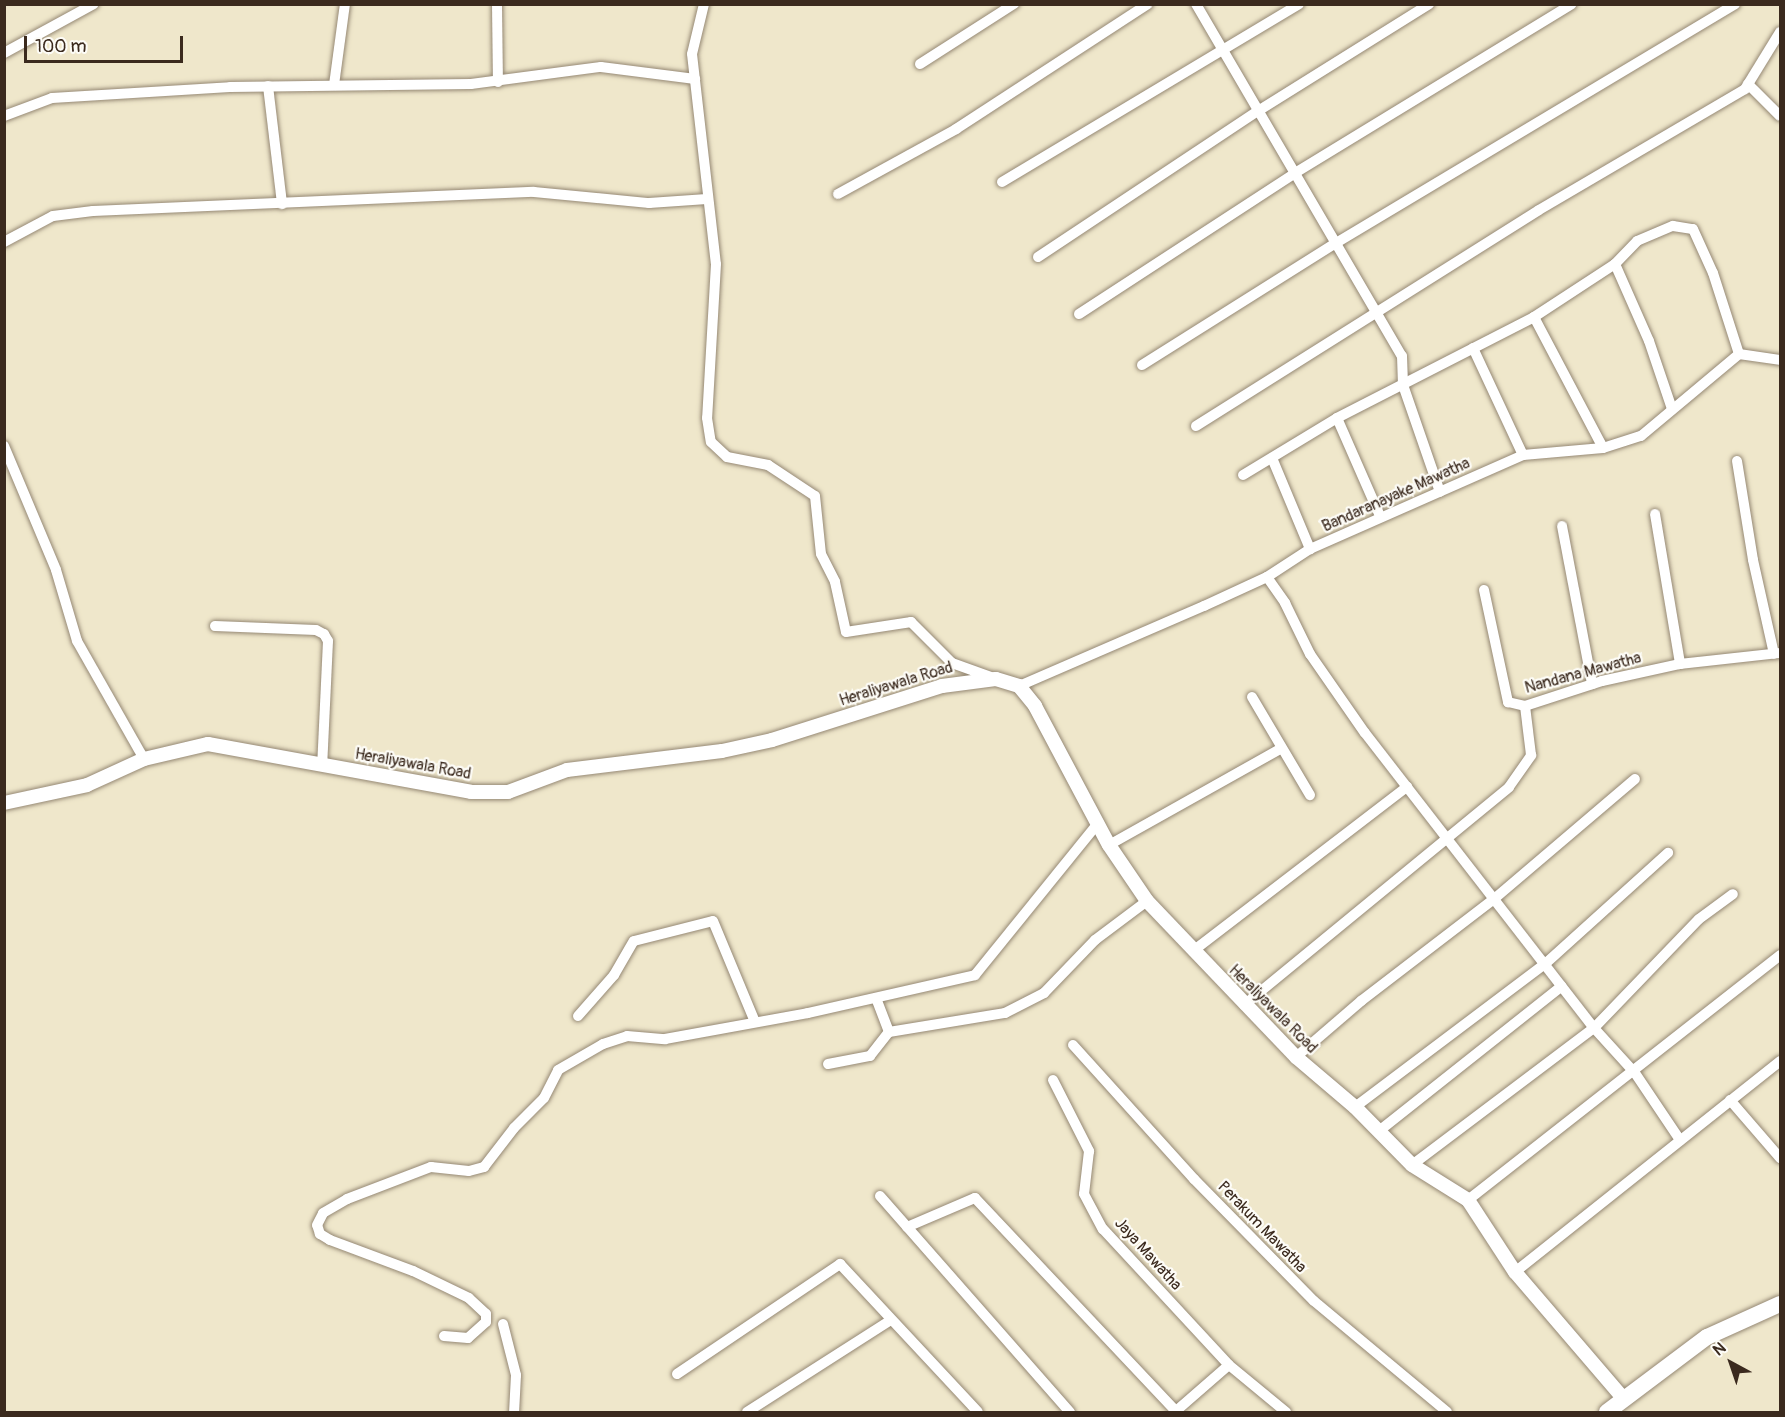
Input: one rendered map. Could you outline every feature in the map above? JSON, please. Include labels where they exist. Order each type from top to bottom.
[{"type":"main road","points":[[1607,1413],[1623,1398],[1707,1337],[1780,1304]]},
{"type":"street","points":[[4,53],[94,4]]},
{"type":"street","points":[[334,85],[345,4]]},
{"type":"street","points":[[497,4],[498,82]]},
{"type":"street","points":[[704,4],[692,54],[716,264],[707,417],[711,442],[727,457],[768,465],[815,496],[821,554],[835,582],[846,632],[911,622],[952,663],[996,679]]},
{"type":"street","points":[[920,64],[1014,4]]},
{"type":"street","points":[[838,194],[956,129],[1148,4]]},
{"type":"street","points":[[1196,4],[1336,243],[1379,311],[1402,356],[1403,385],[1440,492]]},
{"type":"street","points":[[1002,183],[1224,53],[1299,4]]},
{"type":"street","points":[[1038,257],[1258,111],[1429,4]]},
{"type":"street","points":[[1079,314],[1295,173],[1572,4]]},
{"type":"street","points":[[1142,365],[1336,243],[1736,4]]},
{"type":"street","points":[[1196,426],[1539,210],[1677,132],[1748,84],[1780,32]]},
{"type":"street","points":[[4,116],[52,98],[268,87],[498,82],[601,67],[695,79]]},
{"type":"street","points":[[1748,84],[1780,116]]},
{"type":"street","points":[[268,87],[282,204]]},
{"type":"street","points":[[4,242],[53,216],[534,192],[649,203],[707,199]]},
{"type":"street","points":[[1243,475],[1337,418],[1534,317],[1615,264],[1637,241],[1673,226],[1693,229],[1713,273],[1739,354],[1780,360]]},
{"type":"street","points":[[1615,264],[1649,341],[1672,409]]},
{"type":"street","points":[[1534,317],[1603,448]]},
{"type":"street","points":[[1473,348],[1523,455]]},
{"type":"street","name":"Bandaranayake Mawatha","points":[[1019,686],[1267,577],[1310,549],[1380,516],[1523,455],[1603,448],[1641,436],[1739,354]]},
{"type":"street","points":[[1337,418],[1380,516]]},
{"type":"street","points":[[4,446],[56,570],[77,641],[144,759]]},
{"type":"street","points":[[1272,458],[1310,549]]},
{"type":"street","points":[[1737,461],[1753,560],[1777,654]]},
{"type":"street","points":[[1655,514],[1680,664]]},
{"type":"street","points":[[1562,526],[1592,684]]},
{"type":"street","points":[[1267,577],[1285,603],[1310,654],[1407,787],[1594,1028],[1635,1073],[1680,1140]]},
{"type":"street","name":"Nandana Mawatha","points":[[1484,590],[1508,702],[1525,706],[1592,684],[1680,664],[1777,654]]},
{"type":"street","points":[[215,626],[316,630],[324,634],[328,641],[322,766]]},
{"type":"street","name":"Heraliyawala Road","points":[[4,803],[87,785],[144,759],[208,744],[471,792],[508,792],[567,770],[691,756],[772,740],[913,693],[967,681],[996,679],[1019,686],[1035,706],[1109,845],[1147,901],[1296,1057],[1355,1107],[1412,1165],[1468,1200],[1515,1272],[1623,1398]]},
{"type":"street","points":[[1252,697],[1310,795]]},
{"type":"street","points":[[1244,1005],[1448,840],[1509,787],[1531,755],[1525,706]]},
{"type":"street","points":[[1109,845],[1282,748]]},
{"type":"street","points":[[1296,1057],[1361,1001],[1494,899],[1635,780]]},
{"type":"street","points":[[1193,951],[1407,787]]},
{"type":"street","points":[[444,1336],[468,1338],[486,1322],[486,1314],[469,1298],[320,1234],[317,1225],[323,1213],[347,1199],[431,1167],[469,1172],[484,1167],[514,1128],[544,1098],[558,1070],[603,1044],[627,1036],[665,1039],[876,998],[975,975],[1098,823]]},
{"type":"street","points":[[1355,1107],[1545,964],[1668,853]]},
{"type":"street","points":[[1412,1165],[1594,1028],[1699,919],[1733,894]]},
{"type":"street","points":[[828,1064],[870,1056],[889,1032],[1005,1013],[1035,998],[1044,993],[1095,940],[1147,901]]},
{"type":"street","points":[[578,1016],[614,975],[634,941],[713,921],[755,1022]]},
{"type":"street","points":[[1468,1200],[1635,1073],[1780,955]]},
{"type":"street","points":[[1379,1131],[1562,986]]},
{"type":"street","points":[[876,998],[889,1032]]},
{"type":"street","name":"Perakum Mawatha","points":[[1073,1046],[1194,1179],[1314,1301],[1447,1413]]},
{"type":"street","points":[[1515,1272],[1780,1061]]},
{"type":"street","name":"Jaya Mawatha","points":[[1053,1080],[1089,1151],[1084,1194],[1103,1229],[1229,1365],[1286,1413]]},
{"type":"street","points":[[1730,1100],[1780,1158]]},
{"type":"street","points":[[880,1196],[1070,1413]]},
{"type":"street","points":[[907,1227],[975,1198],[1175,1412],[1229,1365]]},
{"type":"street","points":[[677,1374],[840,1264],[978,1413]]},
{"type":"street","points":[[747,1413],[891,1320]]},
{"type":"street","points":[[503,1324],[516,1375],[514,1413]]}]
